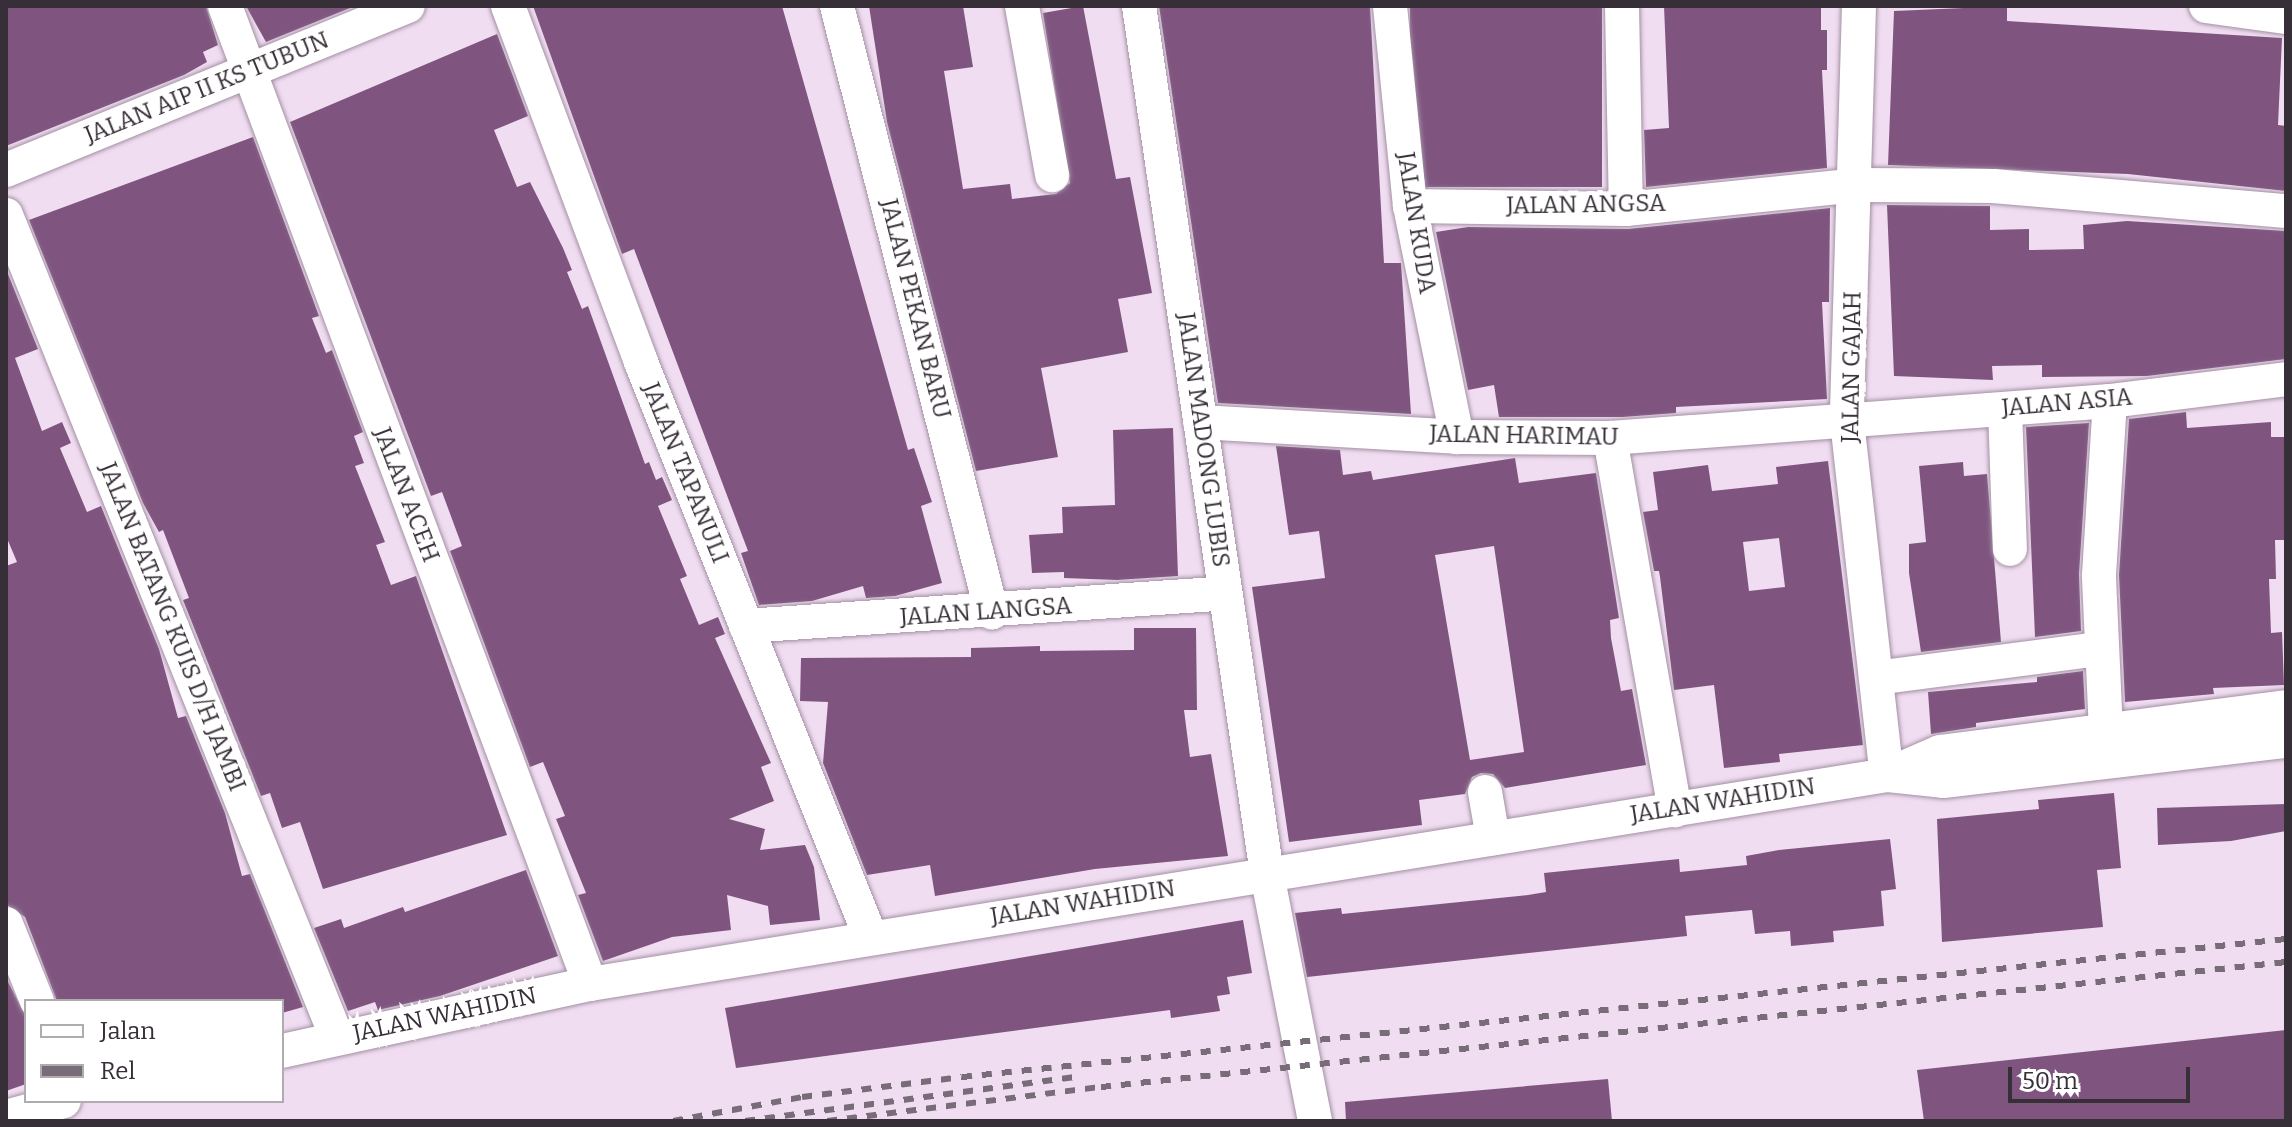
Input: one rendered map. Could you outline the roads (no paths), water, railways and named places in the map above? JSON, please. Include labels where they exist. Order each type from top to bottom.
[{"type":"street","name":"JALAN ACEH","points":[[225,6],[590,984]]},
{"type":"street","name":"JALAN AIP II KS TUBUN","points":[[6,170],[408,6]]},
{"type":"street","name":"JALAN TAPANULI","points":[[508,6],[746,626],[870,936]]},
{"type":"street","name":"JALAN PEKAN BARU","points":[[837,6],[992,613]]},
{"type":"street","points":[[1022,6],[1052,175]]},
{"type":"street","name":"JALAN MADONG LUBIS","points":[[1139,6],[1267,874],[1315,1121]]},
{"type":"street","name":"JALAN KUDA","points":[[1390,6],[1410,206],[1457,437]]},
{"type":"street","points":[[1622,6],[1626,209]]},
{"type":"street","name":"JALAN GAJAH","points":[[1859,6],[1857,185],[1847,421],[1887,775]]},
{"type":"street","points":[[2206,6],[2285,13]]},
{"type":"street","name":"JALAN ANGSA","points":[[1410,206],[1626,209],[1857,185],[1993,186],[2286,211]]},
{"type":"street","name":"JALAN BATANG KUIS D/H JAMBI","points":[[6,215],[337,1038]]},
{"type":"street","name":"JALAN ASIA","points":[[1847,421],[2110,401],[2286,379]]},
{"type":"street","points":[[2106,732],[2100,649],[2110,401]]},
{"type":"street","points":[[2005,409],[2010,549]]},
{"type":"street","name":"JALAN HARIMAU","points":[[1200,422],[1457,437],[1610,438],[1847,421]]},
{"type":"street","points":[[1610,438],[1675,810]]},
{"type":"street","name":"JALAN LANGSA","points":[[746,626],[992,613],[1225,593]]},
{"type":"street","points":[[1876,678],[2100,649]]},
{"type":"street","name":"JALAN WAHIDIN","points":[[284,1051],[590,984],[870,936],[1887,775],[1940,752],[2286,707]]},
{"type":"street","name":"JALAN WAHIDIN","points":[[1887,775],[1943,781],[2286,741]]},
{"type":"street","points":[[1485,792],[1493,838]]},
{"type":"street","points":[[6,924],[36,999]]},
{"type":"street","points":[[6,1117],[57,1103]]},
{"type":"railway","points":[[673,1121],[802,1097],[962,1077],[2286,939]]},
{"type":"railway","points":[[827,1121],[1101,1087],[2286,962]]},
{"type":"railway","points":[[745,1121],[1073,1077]]}]
